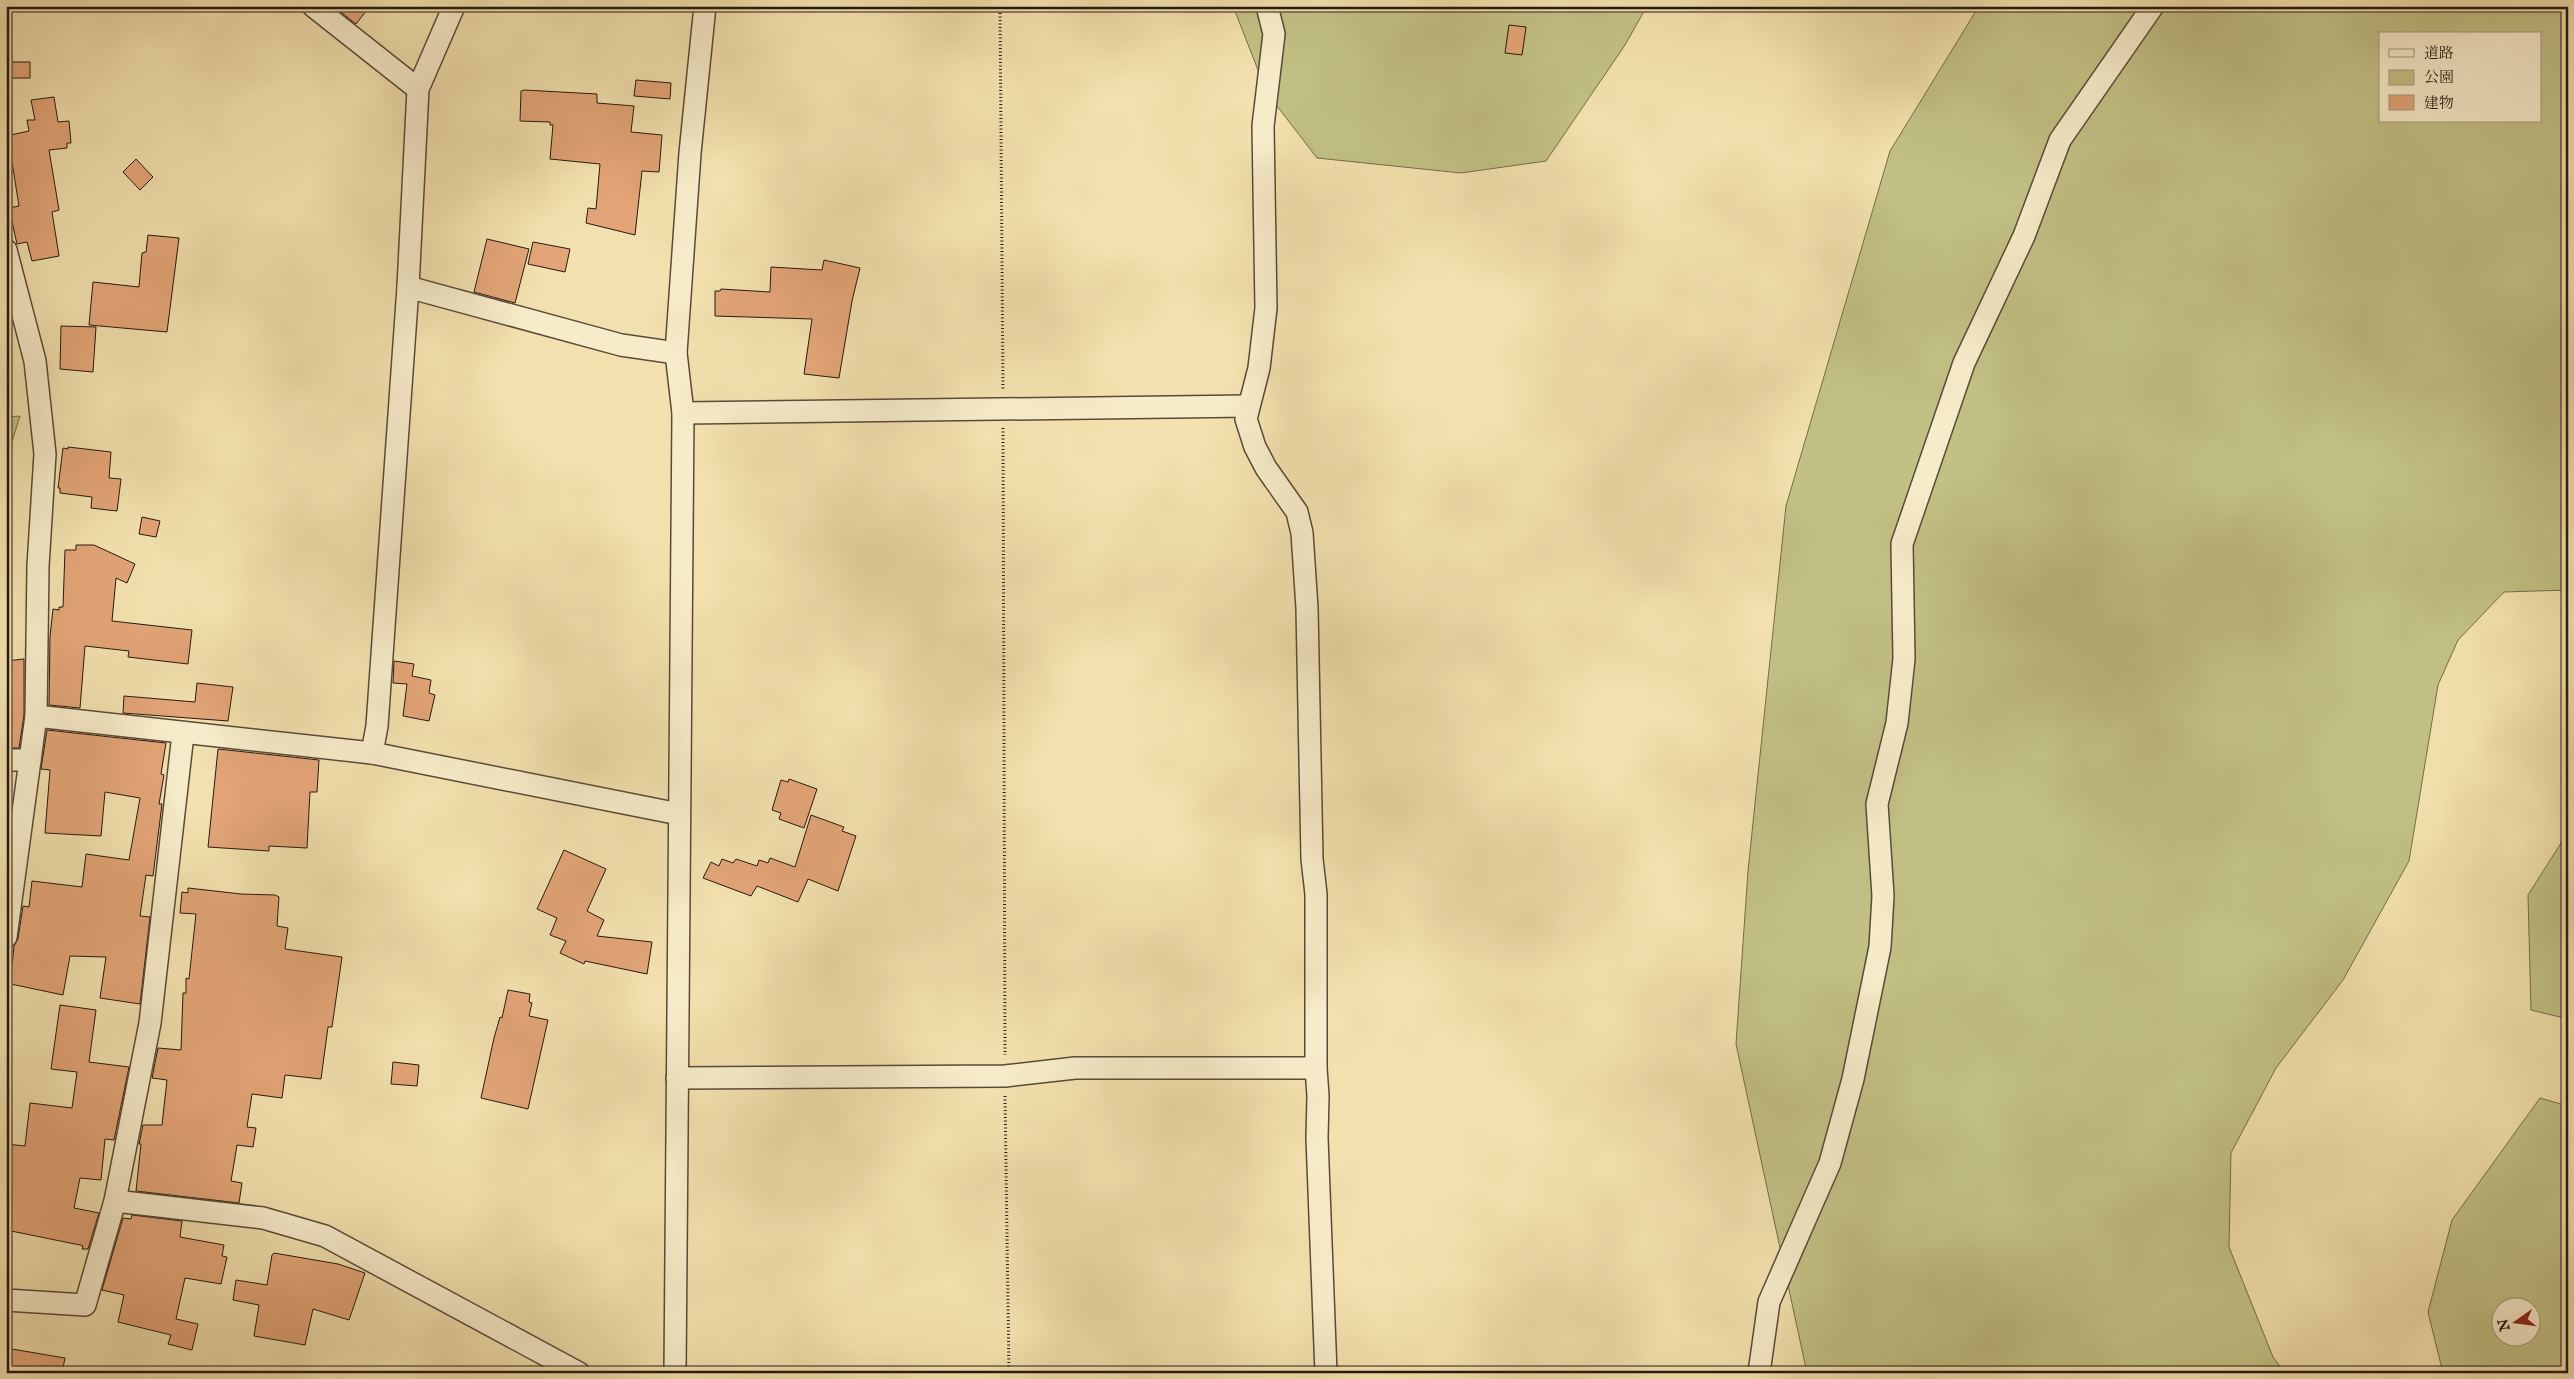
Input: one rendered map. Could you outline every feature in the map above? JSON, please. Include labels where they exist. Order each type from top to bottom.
[{"type":"street","points":[[313,6],[418,88]]},
{"type":"street","points":[[372,753],[376,726],[408,287],[418,88],[427,73],[454,6]]},
{"type":"street","points":[[675,1373],[683,412],[676,353],[690,153],[705,6]]},
{"type":"street","points":[[1267,6],[1274,34],[1263,126],[1266,308],[1259,368],[1246,419],[1255,447],[1266,468],[1297,512],[1302,533],[1307,608],[1312,859],[1316,894],[1317,1138],[1326,1373]]},
{"type":"street","points":[[1759,1373],[1769,1302],[1830,1163],[1853,1079],[1880,947],[1884,896],[1877,804],[1897,723],[1904,659],[1902,544],[1964,363],[2024,236],[2060,140],[2153,6]]},
{"type":"street","points":[[6,250],[35,361],[44,445],[38,566],[36,716],[6,937]]},
{"type":"street","points":[[408,287],[621,345],[676,353]]},
{"type":"street","points":[[683,412],[1249,406]]},
{"type":"street","points":[[36,716],[183,734],[372,753],[679,814]]},
{"type":"street","points":[[6,1300],[85,1306],[115,1201],[150,1023],[183,734]]},
{"type":"street","points":[[6,760],[30,760]]},
{"type":"street","points":[[677,1078],[1005,1076],[1075,1068],[1316,1068]]},
{"type":"street","points":[[115,1201],[263,1218],[325,1236],[579,1373]]},
{"type":"path","points":[[1000,6],[1008,1373]]},
{"type":"green space","points":[[1233,6],[1647,6],[1625,45],[1546,161],[1461,173],[1317,158],[1267,93]]},
{"type":"green space","points":[[1979,6],[2568,6],[2568,590],[2504,592],[2458,640],[2438,685],[2409,861],[2343,980],[2276,1068],[2231,1153],[2229,1247],[2273,1357],[2285,1373],[1807,1373],[1736,1044],[1748,871],[1786,506],[1890,151]]},
{"type":"green space","points":[[20,416],[6,461],[6,417]]},
{"type":"green space","points":[[2568,832],[2568,1019],[2531,1010],[2528,895]]},
{"type":"green space","points":[[2540,1098],[2568,1106],[2568,1373],[2443,1373],[2428,1312],[2452,1220]]},
{"type":"building","points":[[333,6],[370,6],[356,24]]},
{"type":"building","points":[[1509,25],[1526,27],[1522,55],[1505,53]]},
{"type":"building","points":[[9,62],[30,62],[30,78],[9,78]]},
{"type":"building","points":[[636,80],[671,83],[670,99],[634,96]]},
{"type":"building","points":[[521,91],[597,94],[597,103],[634,106],[631,132],[662,135],[659,172],[642,171],[635,235],[586,223],[588,208],[596,209],[600,164],[550,159],[553,125],[550,125],[550,122],[520,121]]},
{"type":"building","points":[[54,97],[58,122],[69,121],[71,143],[67,143],[67,148],[49,150],[59,210],[52,212],[59,256],[32,261],[27,242],[17,244],[9,208],[19,206],[12,162],[6,164],[6,136],[29,131],[27,120],[35,120],[31,100]]},
{"type":"building","points":[[136,159],[153,177],[140,190],[123,172]]},
{"type":"building","points":[[148,235],[179,238],[167,332],[89,325],[93,282],[139,287],[142,253],[146,252]]},
{"type":"building","points":[[487,239],[529,249],[515,303],[474,292]]},
{"type":"building","points":[[533,242],[570,249],[565,272],[528,264]]},
{"type":"building","points":[[824,260],[860,268],[852,301],[839,378],[804,374],[812,319],[715,316],[715,291],[720,291],[721,289],[770,292],[771,267],[822,270]]},
{"type":"building","points":[[61,326],[96,327],[93,372],[60,369]]},
{"type":"building","points":[[68,447],[111,452],[109,478],[121,479],[117,511],[91,508],[92,497],[60,493],[60,488],[58,488],[63,448],[68,449]]},
{"type":"building","points":[[142,517],[160,521],[156,537],[139,534]]},
{"type":"building","points":[[76,545],[94,545],[135,564],[127,583],[116,578],[112,621],[192,630],[188,664],[128,657],[129,651],[85,646],[80,708],[49,705],[50,636],[53,609],[59,610],[59,607],[63,607],[65,550],[76,550]]},
{"type":"building","points":[[24,659],[24,715],[19,748],[6,748],[6,661]]},
{"type":"building","points":[[394,661],[414,664],[412,676],[431,680],[429,693],[435,695],[429,721],[403,716],[407,684],[393,683]]},
{"type":"building","points":[[197,683],[233,687],[228,721],[123,713],[124,696],[195,702]]},
{"type":"building","points":[[47,730],[166,743],[161,774],[164,775],[159,804],[162,804],[153,876],[146,875],[140,916],[150,917],[140,1004],[100,998],[106,957],[70,956],[63,995],[6,983],[9,965],[12,966],[14,946],[18,939],[23,906],[29,907],[32,881],[82,887],[86,854],[129,860],[140,798],[105,792],[101,836],[45,833],[50,770],[41,769]]},
{"type":"building","points":[[218,749],[319,760],[317,792],[310,792],[307,848],[269,846],[269,851],[208,847]]},
{"type":"building","points":[[789,779],[817,789],[804,828],[779,819],[781,813],[772,810],[781,780],[788,782]]},
{"type":"building","points":[[811,815],[844,827],[842,831],[856,836],[838,891],[808,879],[798,902],[757,886],[751,896],[703,878],[711,862],[719,866],[722,859],[733,863],[736,859],[757,866],[759,860],[768,863],[770,858],[795,867]]},
{"type":"building","points":[[564,850],[606,869],[587,911],[604,920],[597,936],[652,942],[647,974],[585,961],[584,964],[560,953],[566,941],[550,935],[557,918],[537,909]]},
{"type":"building","points":[[188,888],[241,894],[275,895],[279,897],[277,926],[288,928],[285,949],[342,957],[332,1027],[328,1027],[321,1079],[285,1075],[282,1098],[252,1094],[247,1127],[256,1128],[253,1147],[237,1145],[231,1181],[242,1183],[239,1203],[136,1191],[141,1144],[139,1144],[143,1125],[162,1125],[167,1080],[152,1078],[158,1048],[181,1050],[183,993],[186,993],[186,978],[189,979],[196,914],[180,913],[182,892],[188,893]]},
{"type":"building","points":[[508,990],[530,994],[529,1002],[532,1003],[529,1016],[548,1020],[528,1109],[481,1098],[494,1038],[500,1017],[502,1018]]},
{"type":"building","points":[[60,1005],[96,1010],[89,1062],[129,1067],[114,1140],[105,1139],[101,1180],[80,1178],[74,1208],[99,1213],[88,1249],[82,1249],[83,1246],[80,1245],[6,1230],[6,1144],[25,1146],[30,1103],[72,1108],[77,1072],[51,1069]]},
{"type":"building","points":[[393,1062],[419,1065],[417,1086],[391,1084]]},
{"type":"building","points":[[132,1215],[182,1221],[180,1237],[224,1245],[222,1256],[227,1257],[221,1284],[185,1278],[176,1319],[198,1324],[192,1350],[168,1344],[171,1335],[118,1322],[124,1295],[102,1290],[123,1218],[131,1219]]},
{"type":"building","points":[[274,1253],[338,1264],[365,1273],[349,1320],[313,1309],[305,1345],[254,1336],[259,1305],[233,1300],[236,1280],[267,1285],[272,1255]]},
{"type":"building","points":[[6,1348],[65,1358],[62,1373],[6,1373]]}]
